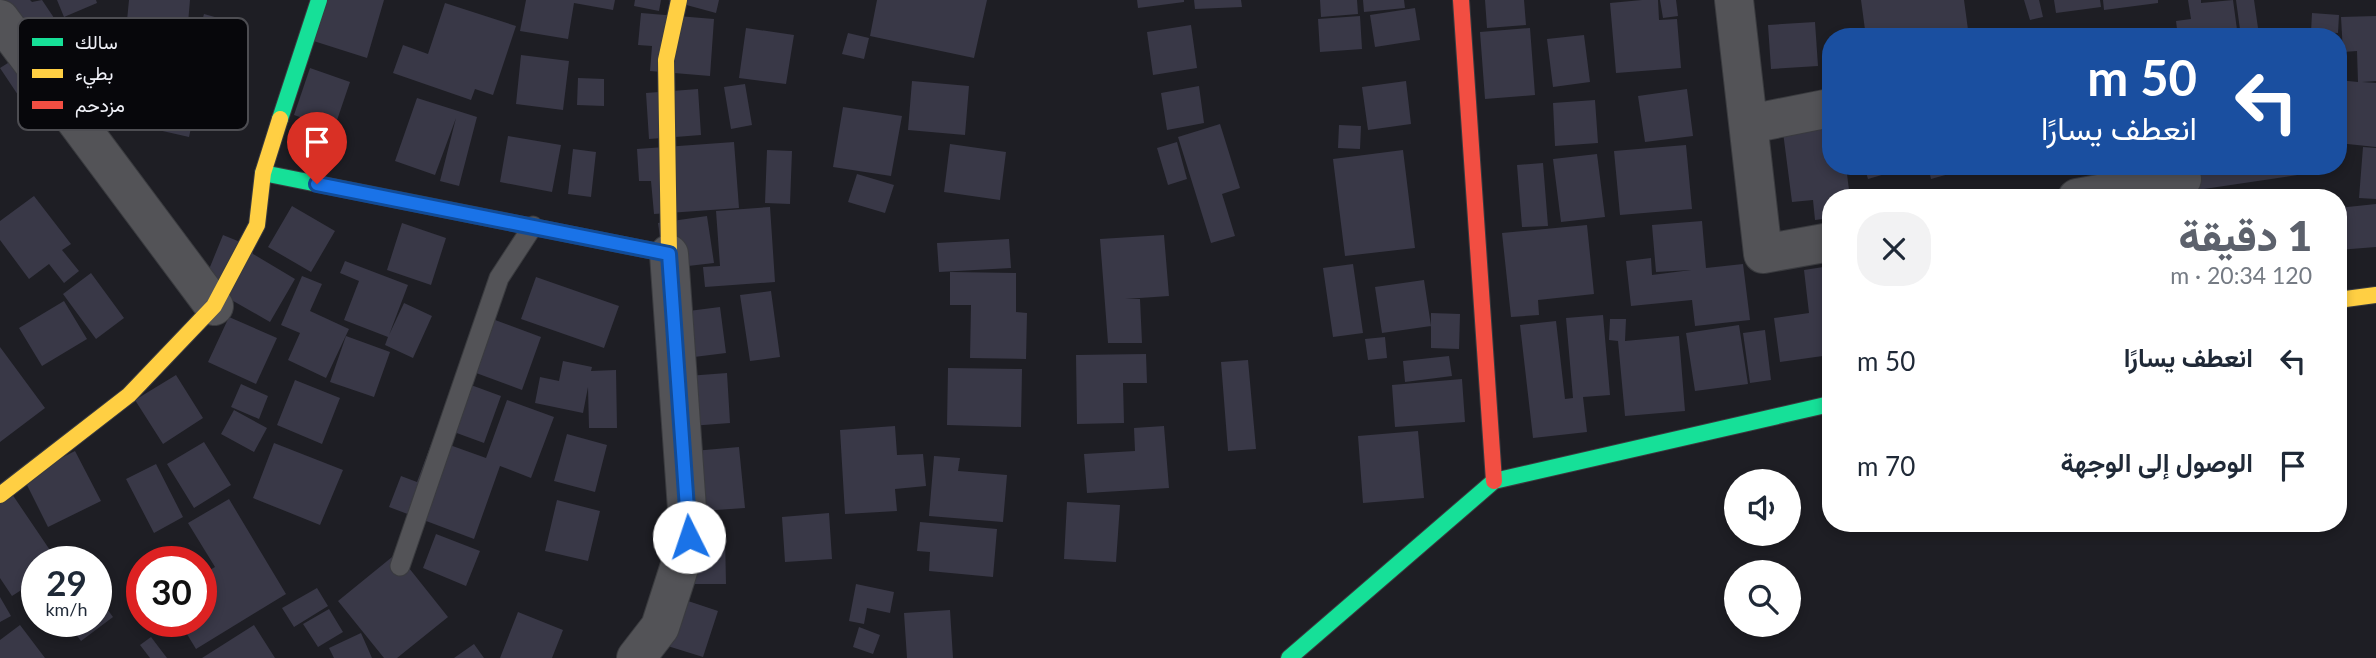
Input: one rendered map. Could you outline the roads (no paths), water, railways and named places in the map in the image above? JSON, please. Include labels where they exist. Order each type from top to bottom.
[{"type":"street","points":[[0,495],[130,395],[214,306],[257,225],[263,173],[318,0]]},
{"type":"street","points":[[636,658],[660,627],[689,537],[669,254],[666,61],[680,0]]},
{"type":"street","points":[[1461,0],[1494,481]]},
{"type":"street","points":[[1734,0],[1763,254],[1822,243]]},
{"type":"street","points":[[0,19],[18,43]]},
{"type":"street","points":[[1749,124],[1822,110]]},
{"type":"street","points":[[83,130],[214,306]]},
{"type":"street","points":[[263,173],[669,254]]},
{"type":"street","points":[[2133,189],[2182,181]]},
{"type":"street","points":[[2347,299],[2376,295]]},
{"type":"street","points":[[1289,658],[1494,481],[1822,406]]},
{"type":"lane","points":[[400,566],[420,515],[499,278],[533,226]]}]
